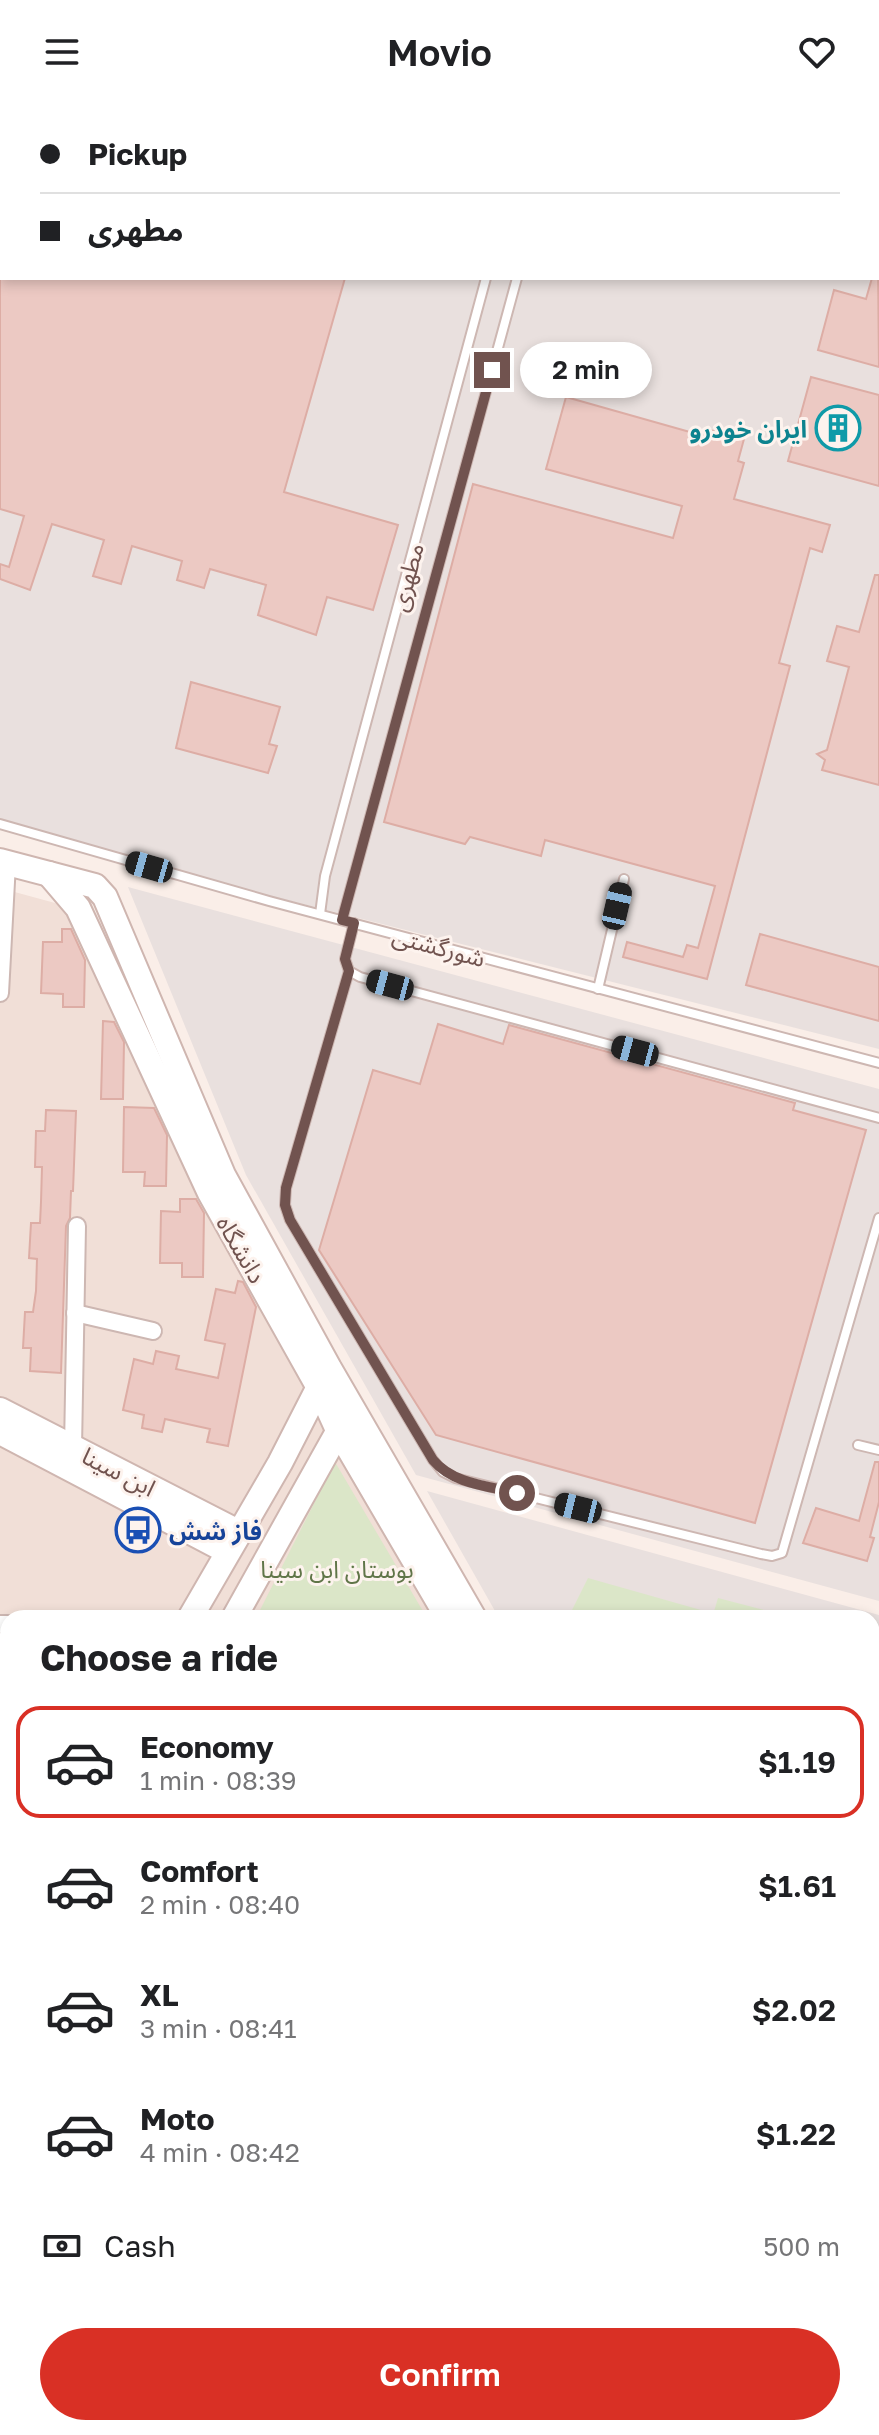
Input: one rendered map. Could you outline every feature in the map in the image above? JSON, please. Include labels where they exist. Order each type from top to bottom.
[{"type":"street","points":[[0,993],[4,862],[49,874]]},
{"type":"street","name":"دانشگاه","points":[[49,874],[95,886],[105,897],[223,1175],[324,1377],[338,1430],[443,1610]]},
{"type":"street","name":"دانشگاه","points":[[49,874],[78,908],[210,1193],[324,1377],[353,1409],[469,1610]]},
{"type":"street","points":[[73,1448],[77,1226]]},
{"type":"street","points":[[75,1313],[153,1331]]},
{"type":"street","points":[[195,1610],[280,1463],[324,1377]]},
{"type":"street","points":[[238,1610],[338,1430],[353,1409]]},
{"type":"street","name":"ابن سینا","points":[[0,1410],[73,1448],[233,1542]]},
{"type":"street","name":"ابن سینا","points":[[0,1432],[233,1542]]},
{"type":"lane","name":"مطهری","points":[[320,914],[325,876],[485,280]]},
{"type":"lane","name":"مطهری","points":[[342,920],[516,280]]},
{"type":"lane","name":"شورگشتی","points":[[0,824],[342,920],[879,1063]]},
{"type":"lane","points":[[598,989],[624,879]]},
{"type":"lane","points":[[354,923],[345,959],[349,971],[286,1188],[285,1205],[290,1220],[443,1472],[455,1478],[761,1554],[772,1556],[782,1553],[879,1218]]},
{"type":"lane","points":[[349,971],[360,977],[879,1118]]},
{"type":"lane","points":[[858,1445],[879,1450]]},
{"type":"shaded area","points":[[0,280],[879,280],[879,1049],[0,828]]},
{"type":"shaded area","points":[[128,887],[879,1089],[879,1601],[416,1475],[246,1175]]},
{"type":"shaded area","points":[[0,888],[66,906],[477,1610],[0,1610]]},
{"type":"shaded area","points":[[427,1491],[861,1610],[494,1610]]},
{"type":"green space","name":"بوستان ابن سینا","points":[[335,1462],[422,1610],[260,1610]]},
{"type":"green space","points":[[588,1578],[701,1610],[572,1610]]},
{"type":"green space","points":[[718,1598],[764,1610],[714,1610]]},
{"type":"building","points":[[0,280],[344,280],[284,492],[398,525],[373,610],[327,597],[316,635],[258,615],[266,585],[210,569],[204,588],[177,580],[182,561],[132,546],[121,584],[93,576],[104,540],[52,524],[30,590],[0,579],[0,564],[9,567],[24,516],[0,509]]},
{"type":"building","points":[[871,280],[878,280],[879,367],[818,350],[834,290],[866,299]]},
{"type":"building","name":"ایران خودرو","points":[[811,377],[879,395],[879,486],[788,461]]},
{"type":"building","points":[[566,397],[704,436],[706,429],[744,439],[738,461],[744,463],[734,499],[830,525],[822,552],[810,548],[779,663],[790,666],[707,979],[623,957],[627,942],[683,957],[687,945],[698,948],[715,886],[545,840],[541,856],[470,837],[465,844],[384,822],[473,484],[673,538],[682,506],[546,469]]},
{"type":"building","points":[[875,575],[879,575],[879,785],[822,770],[825,760],[817,754],[827,750],[849,667],[827,661],[837,626],[859,632]]},
{"type":"building","points":[[191,682],[280,707],[269,744],[277,746],[268,773],[176,748]]},
{"type":"building","points":[[62,929],[71,929],[85,960],[84,1007],[63,1007],[63,994],[41,993],[43,942],[62,942]]},
{"type":"building","points":[[760,934],[879,967],[879,1021],[746,985]]},
{"type":"building","points":[[103,1021],[114,1022],[124,1042],[123,1099],[101,1099]]},
{"type":"building","points":[[438,1024],[503,1044],[509,1025],[795,1103],[793,1110],[866,1130],[755,1523],[436,1435],[319,1250],[373,1070],[420,1084]]},
{"type":"building","points":[[124,1107],[154,1108],[167,1135],[166,1186],[144,1186],[145,1172],[123,1172]]},
{"type":"building","points":[[46,1110],[76,1111],[73,1191],[66,1226],[61,1373],[30,1371],[31,1348],[23,1348],[25,1312],[33,1312],[36,1291],[37,1259],[29,1258],[31,1223],[40,1223],[42,1167],[35,1167],[36,1131],[45,1131]]},
{"type":"building","points":[[180,1199],[196,1199],[204,1213],[203,1277],[182,1277],[182,1263],[160,1263],[161,1211],[180,1212]]},
{"type":"building","points":[[238,1281],[243,1282],[256,1307],[228,1446],[207,1442],[210,1429],[165,1419],[162,1432],[142,1428],[144,1415],[123,1410],[134,1359],[153,1364],[156,1351],[179,1356],[176,1369],[218,1378],[225,1344],[205,1340],[216,1289],[235,1293]]},
{"type":"building","points":[[875,1462],[879,1462],[879,1502],[867,1561],[803,1543],[816,1508],[859,1521]]},
{"type":"place","name":"ایران خودرو","points":[[838,428]]},
{"type":"place","name":"فاز شش","points":[[138,1530]]},
{"type":"route","points":[[492,370],[342,920],[354,923],[345,959],[349,971],[286,1188],[285,1205],[290,1220],[433,1460],[443,1472],[455,1478],[517,1493]]}]
